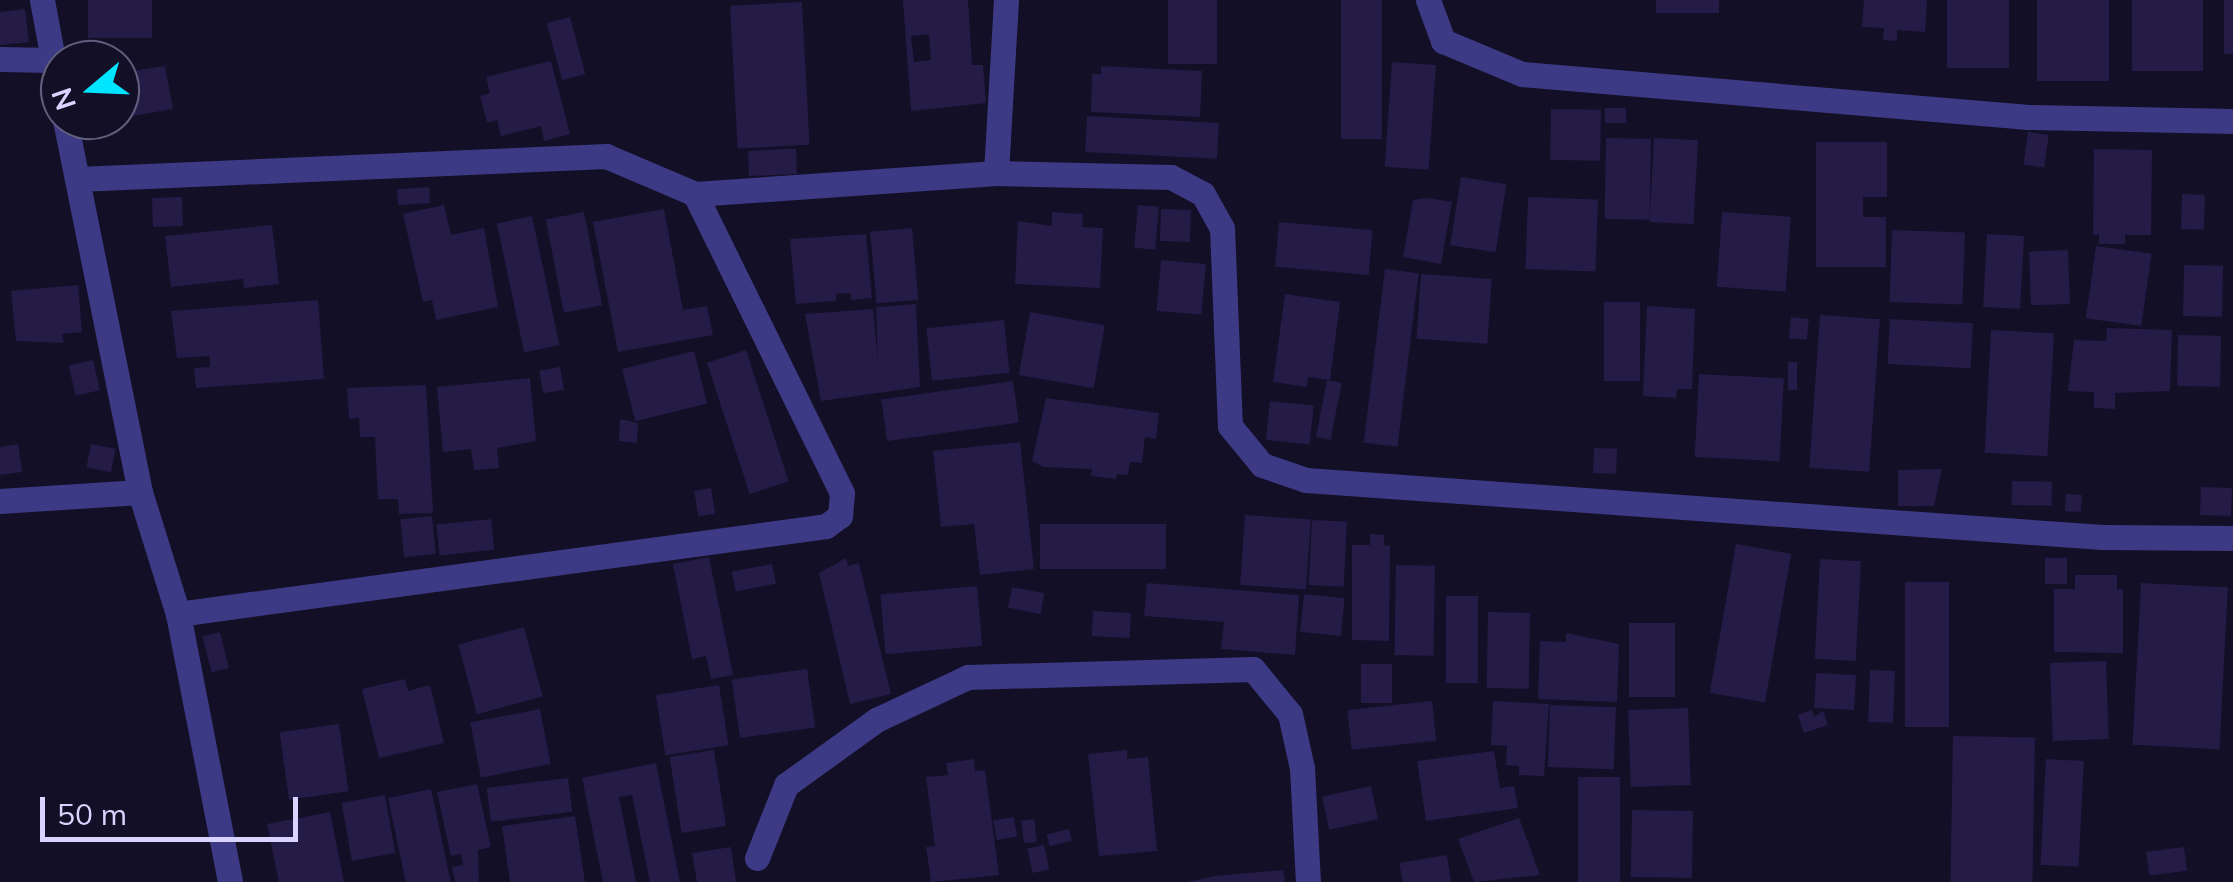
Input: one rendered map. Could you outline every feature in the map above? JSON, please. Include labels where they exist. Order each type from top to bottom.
[{"type":"street","points":[[42,0],[49,40]]},
{"type":"street","points":[[996,173],[1006,0]]},
{"type":"street","points":[[1428,0],[1443,41],[1522,74],[2028,117],[2233,121]]},
{"type":"street","points":[[0,59],[40,60]]},
{"type":"street","points":[[69,140],[140,492],[178,614],[230,882]]},
{"type":"street","points":[[78,180],[606,156],[695,194],[996,173],[1171,177],[1203,194],[1222,228],[1230,426],[1262,465],[1306,480],[2102,537],[2233,538]]},
{"type":"street","points":[[178,614],[826,526],[840,516],[842,493],[695,194]]},
{"type":"street","points":[[0,501],[140,492]]},
{"type":"street","points":[[757,858],[786,785],[876,720],[968,677],[1254,669],[1290,714],[1302,768],[1308,882]]},
{"type":"building","points":[[88,0],[152,0],[152,38],[88,38]]},
{"type":"building","points":[[903,0],[968,0],[972,65],[983,65],[986,103],[911,111]],"holes":[[[929,34],[931,60],[914,62],[911,36]]]},
{"type":"building","points":[[1168,0],[1217,0],[1217,64],[1168,64]]},
{"type":"building","points":[[1341,0],[1382,0],[1382,139],[1341,139]]},
{"type":"building","points":[[1656,0],[1719,0],[1719,13],[1656,13]]},
{"type":"building","points":[[1864,0],[1927,0],[1925,32],[1897,30],[1897,41],[1883,40],[1884,28],[1862,27]]},
{"type":"building","points":[[1947,0],[2009,0],[2009,68],[1947,68]]},
{"type":"building","points":[[2037,0],[2109,0],[2109,81],[2037,81]]},
{"type":"building","points":[[2132,0],[2203,0],[2203,71],[2132,71]]},
{"type":"building","points":[[2224,0],[2233,0],[2233,54],[2224,54]]},
{"type":"building","points":[[802,2],[809,145],[738,149],[730,6]]},
{"type":"building","points":[[25,9],[29,42],[0,45],[0,12]]},
{"type":"building","points":[[570,17],[585,74],[562,80],[547,23]]},
{"type":"building","points":[[551,61],[570,134],[544,141],[541,126],[501,136],[497,120],[487,123],[480,96],[490,93],[486,77]]},
{"type":"building","points":[[1392,62],[1436,65],[1429,170],[1385,167]]},
{"type":"building","points":[[165,66],[173,109],[140,115],[140,70]]},
{"type":"building","points":[[1101,66],[1202,71],[1200,117],[1091,112],[1092,74],[1101,74]]},
{"type":"building","points":[[1605,108],[1626,108],[1626,123],[1605,123]]},
{"type":"building","points":[[1551,109],[1601,110],[1600,161],[1550,160]]},
{"type":"building","points":[[1087,116],[1219,123],[1217,159],[1085,152]]},
{"type":"building","points":[[2028,132],[2049,135],[2044,168],[2023,165]]},
{"type":"building","points":[[1606,138],[1651,139],[1650,220],[1605,219]]},
{"type":"building","points":[[1654,138],[1698,140],[1694,224],[1650,222]]},
{"type":"building","points":[[1816,142],[1887,142],[1887,197],[1863,197],[1863,217],[1886,217],[1886,267],[1816,267]]},
{"type":"building","points":[[796,149],[797,174],[749,176],[748,151]]},
{"type":"building","points":[[2094,149],[2152,150],[2151,235],[2125,235],[2125,244],[2099,244],[2099,234],[2093,235]]},
{"type":"building","points":[[1461,177],[1506,184],[1496,252],[1450,245]]},
{"type":"building","points":[[429,187],[430,203],[398,205],[397,189]]},
{"type":"building","points":[[2182,194],[2205,195],[2204,230],[2181,229]]},
{"type":"building","points":[[182,197],[183,226],[153,227],[152,198]]},
{"type":"building","points":[[1528,197],[1598,199],[1595,271],[1525,269]]},
{"type":"building","points":[[1413,200],[1452,202],[1441,264],[1403,257]]},
{"type":"building","points":[[444,205],[451,235],[484,228],[498,307],[436,320],[432,300],[423,302],[403,214]]},
{"type":"building","points":[[1138,205],[1159,207],[1155,250],[1134,248]]},
{"type":"building","points":[[664,209],[683,310],[707,306],[713,335],[618,352],[593,222]]},
{"type":"building","points":[[1161,209],[1191,210],[1190,242],[1160,241]]},
{"type":"building","points":[[584,212],[602,305],[564,313],[546,219]]},
{"type":"building","points":[[1052,212],[1083,214],[1082,227],[1103,228],[1100,288],[1015,284],[1018,221],[1052,226]]},
{"type":"building","points":[[1722,212],[1791,217],[1786,292],[1717,287]]},
{"type":"building","points":[[532,216],[559,345],[524,353],[497,223]]},
{"type":"building","points":[[1279,222],[1373,230],[1369,275],[1275,267]]},
{"type":"building","points":[[272,225],[279,284],[244,288],[243,279],[171,287],[165,236]]},
{"type":"building","points":[[912,228],[918,300],[876,303],[870,232]]},
{"type":"building","points":[[1892,230],[1965,233],[1962,305],[1889,302]]},
{"type":"building","points":[[866,234],[872,298],[851,300],[850,293],[836,294],[836,301],[796,304],[790,239]]},
{"type":"building","points":[[1987,234],[2024,236],[2020,309],[1983,307]]},
{"type":"building","points":[[2096,246],[2151,254],[2141,326],[2086,318]]},
{"type":"building","points":[[2068,250],[2070,304],[2031,305],[2029,251]]},
{"type":"building","points":[[1161,260],[1206,264],[1201,315],[1157,311]]},
{"type":"building","points":[[2184,265],[2223,266],[2222,317],[2183,316]]},
{"type":"building","points":[[1385,269],[1419,273],[1397,447],[1364,443]]},
{"type":"building","points":[[1421,274],[1492,279],[1487,344],[1416,339]]},
{"type":"building","points":[[78,285],[82,332],[62,334],[64,343],[16,341],[11,291]]},
{"type":"building","points":[[1285,294],[1340,302],[1330,380],[1308,377],[1307,387],[1273,382]]},
{"type":"building","points":[[318,300],[324,379],[196,388],[194,368],[210,367],[210,356],[177,358],[171,311]]},
{"type":"building","points":[[1604,302],[1640,302],[1640,381],[1604,381]]},
{"type":"building","points":[[916,304],[920,387],[821,401],[805,314],[873,309],[878,360],[876,307]]},
{"type":"building","points":[[1647,306],[1695,309],[1692,389],[1677,389],[1676,398],[1643,396]]},
{"type":"building","points":[[1030,312],[1105,325],[1094,388],[1019,375]]},
{"type":"building","points":[[1820,315],[1880,319],[1869,472],[1809,468]]},
{"type":"building","points":[[1791,317],[1809,319],[1807,340],[1789,338]]},
{"type":"building","points":[[1890,319],[1973,323],[1971,368],[1888,364]]},
{"type":"building","points":[[1004,320],[1010,373],[932,381],[926,328]]},
{"type":"building","points":[[2107,328],[2172,330],[2170,391],[2115,393],[2115,409],[2094,408],[2094,392],[2068,391],[2074,340],[2106,341]]},
{"type":"building","points":[[1991,330],[2054,333],[2047,456],[1985,453]]},
{"type":"building","points":[[2178,335],[2221,336],[2220,387],[2177,386]]},
{"type":"building","points":[[746,350],[789,481],[750,494],[707,363]]},
{"type":"building","points":[[694,351],[707,403],[635,421],[622,369]]},
{"type":"building","points":[[93,360],[100,390],[76,396],[69,366]]},
{"type":"building","points":[[1788,362],[1797,362],[1797,390],[1788,390]]},
{"type":"building","points":[[560,367],[564,390],[543,393],[539,371]]},
{"type":"building","points":[[1699,374],[1784,378],[1780,461],[1695,457]]},
{"type":"building","points":[[530,378],[536,441],[497,448],[499,468],[474,470],[471,449],[443,452],[437,387]]},
{"type":"building","points":[[1327,380],[1342,383],[1331,440],[1316,437]]},
{"type":"building","points":[[1013,381],[1019,423],[887,441],[881,400]]},
{"type":"building","points":[[426,385],[433,513],[399,514],[398,499],[378,499],[375,437],[360,437],[359,418],[349,419],[347,388]]},
{"type":"building","points":[[1046,398],[1159,413],[1156,439],[1145,437],[1142,463],[1130,462],[1128,475],[1117,474],[1116,479],[1091,476],[1092,469],[1043,467],[1032,461]]},
{"type":"building","points":[[1270,401],[1314,406],[1310,444],[1266,440]]},
{"type":"building","points":[[620,419],[638,423],[637,443],[619,441]]},
{"type":"building","points":[[1020,442],[1034,569],[980,575],[974,524],[941,527],[933,451]]},
{"type":"building","points":[[18,444],[22,472],[0,475],[0,447]]},
{"type":"building","points":[[91,444],[116,449],[111,472],[86,468]]},
{"type":"building","points":[[1594,448],[1617,449],[1616,474],[1593,473]]},
{"type":"building","points":[[1942,469],[1934,506],[1898,506],[1898,470]]},
{"type":"building","points":[[2012,481],[2052,482],[2052,506],[2012,505]]},
{"type":"building","points":[[2201,487],[2232,488],[2231,516],[2200,515]]},
{"type":"building","points":[[711,488],[715,514],[698,516],[694,491]]},
{"type":"building","points":[[2066,494],[2082,495],[2081,512],[2065,511]]},
{"type":"building","points":[[1245,515],[1311,520],[1306,589],[1240,585]]},
{"type":"building","points":[[432,516],[436,554],[404,557],[400,519]]},
{"type":"building","points":[[491,519],[494,550],[440,556],[436,525]]},
{"type":"building","points":[[1312,520],[1347,522],[1344,587],[1309,585]]},
{"type":"building","points":[[1040,524],[1166,524],[1166,569],[1040,569]]},
{"type":"building","points":[[1370,534],[1384,535],[1384,545],[1390,546],[1389,641],[1352,640],[1352,545],[1370,545]]},
{"type":"building","points":[[1736,544],[1791,554],[1765,702],[1710,693]]},
{"type":"building","points":[[709,557],[733,675],[711,679],[706,656],[692,659],[673,564]]},
{"type":"building","points":[[846,558],[848,566],[859,563],[891,694],[850,704],[819,573]]},
{"type":"building","points":[[2045,558],[2067,558],[2067,584],[2045,584]]},
{"type":"building","points":[[1820,559],[1861,561],[1856,661],[1815,659]]},
{"type":"building","points":[[772,564],[776,584],[736,591],[732,572]]},
{"type":"building","points":[[1396,565],[1435,566],[1433,656],[1394,655]]},
{"type":"building","points":[[2075,575],[2117,575],[2117,590],[2123,589],[2123,653],[2054,652],[2054,589],[2075,589]]},
{"type":"building","points":[[1905,582],[1949,582],[1949,727],[1905,727]]},
{"type":"building","points":[[1147,583],[1299,595],[1295,655],[1221,649],[1224,622],[1144,616]]},
{"type":"building","points":[[2141,583],[2228,588],[2219,749],[2133,745]]},
{"type":"building","points":[[977,586],[982,646],[886,654],[880,594]]},
{"type":"building","points":[[1012,587],[1044,593],[1040,614],[1008,608]]},
{"type":"building","points":[[1304,594],[1345,598],[1341,636],[1300,632]]},
{"type":"building","points":[[1446,596],[1478,596],[1478,683],[1446,683]]},
{"type":"building","points":[[1093,611],[1131,613],[1130,638],[1092,636]]},
{"type":"building","points":[[1488,612],[1530,613],[1529,689],[1487,688]]},
{"type":"building","points":[[1629,623],[1675,623],[1675,697],[1629,697]]},
{"type":"building","points":[[524,627],[543,697],[477,714],[458,645]]},
{"type":"building","points":[[220,632],[229,668],[211,672],[203,636]]},
{"type":"building","points":[[1566,633],[1619,644],[1617,702],[1538,699],[1540,641],[1566,642]]},
{"type":"building","points":[[2106,661],[2109,739],[2053,741],[2050,663]]},
{"type":"building","points":[[1361,664],[1392,664],[1392,703],[1361,703]]},
{"type":"building","points":[[807,669],[815,727],[740,738],[732,680]]},
{"type":"building","points":[[1870,670],[1895,671],[1893,723],[1868,722]]},
{"type":"building","points":[[1816,673],[1856,675],[1854,710],[1814,708]]},
{"type":"building","points":[[405,679],[408,691],[430,685],[444,743],[379,758],[362,689]]},
{"type":"building","points":[[719,685],[729,745],[665,755],[656,695]]},
{"type":"building","points":[[1432,701],[1436,741],[1352,750],[1347,710]]},
{"type":"building","points":[[1493,701],[1549,704],[1544,776],[1519,775],[1519,766],[1506,765],[1507,746],[1491,745]]},
{"type":"building","points":[[1550,705],[1616,707],[1614,769],[1548,767]]},
{"type":"building","points":[[1688,708],[1691,785],[1631,787],[1628,710]]},
{"type":"building","points":[[540,709],[551,764],[481,778],[470,723]]},
{"type":"building","points":[[1812,710],[1814,717],[1823,711],[1828,725],[1804,733],[1798,715]]},
{"type":"building","points":[[339,724],[348,791],[289,800],[280,732]]},
{"type":"building","points":[[1953,736],[2035,737],[2032,882],[1950,882]]},
{"type":"building","points":[[714,750],[726,826],[682,833],[670,757]]},
{"type":"building","points":[[1127,750],[1127,759],[1148,757],[1157,851],[1099,856],[1088,754]]},
{"type":"building","points":[[1494,751],[1500,788],[1514,786],[1518,808],[1426,821],[1417,761]]},
{"type":"building","points":[[974,759],[975,771],[985,770],[999,875],[931,882],[926,847],[935,846],[926,777],[948,775],[946,763]]},
{"type":"building","points":[[2046,759],[2084,761],[2078,867],[2040,865]]},
{"type":"building","points":[[656,763],[680,882],[650,882],[632,795],[619,797],[636,882],[603,882],[582,778]]},
{"type":"building","points":[[1578,777],[1620,777],[1620,882],[1578,882]]},
{"type":"building","points":[[568,778],[572,812],[491,822],[487,788]]},
{"type":"building","points":[[477,784],[491,847],[478,850],[479,882],[455,882],[452,867],[463,865],[461,854],[451,856],[437,792]]},
{"type":"building","points":[[1371,786],[1378,819],[1329,830],[1322,796]]},
{"type":"building","points":[[431,789],[451,882],[406,882],[388,798]]},
{"type":"building","points":[[385,795],[395,853],[352,861],[342,803]]},
{"type":"building","points":[[1632,810],[1693,811],[1692,878],[1631,877]]},
{"type":"building","points":[[330,812],[344,882],[279,882],[267,824]]},
{"type":"building","points":[[575,816],[585,882],[510,882],[502,826]]},
{"type":"building","points":[[1014,817],[1017,837],[996,840],[993,820]]},
{"type":"building","points":[[1519,818],[1540,875],[1474,882],[1458,839]]},
{"type":"building","points":[[1034,819],[1037,842],[1024,843],[1021,821]]},
{"type":"building","points":[[1069,829],[1072,841],[1050,846],[1047,835]]},
{"type":"building","points":[[1044,845],[1049,869],[1033,873],[1027,849]]},
{"type":"building","points":[[731,847],[736,882],[697,882],[692,853]]},
{"type":"building","points":[[2184,847],[2187,871],[2149,875],[2146,852]]},
{"type":"building","points":[[1447,855],[1451,882],[1403,882],[1399,863]]},
{"type":"building","points":[[1283,870],[1285,882],[1187,882],[1215,876]]}]
